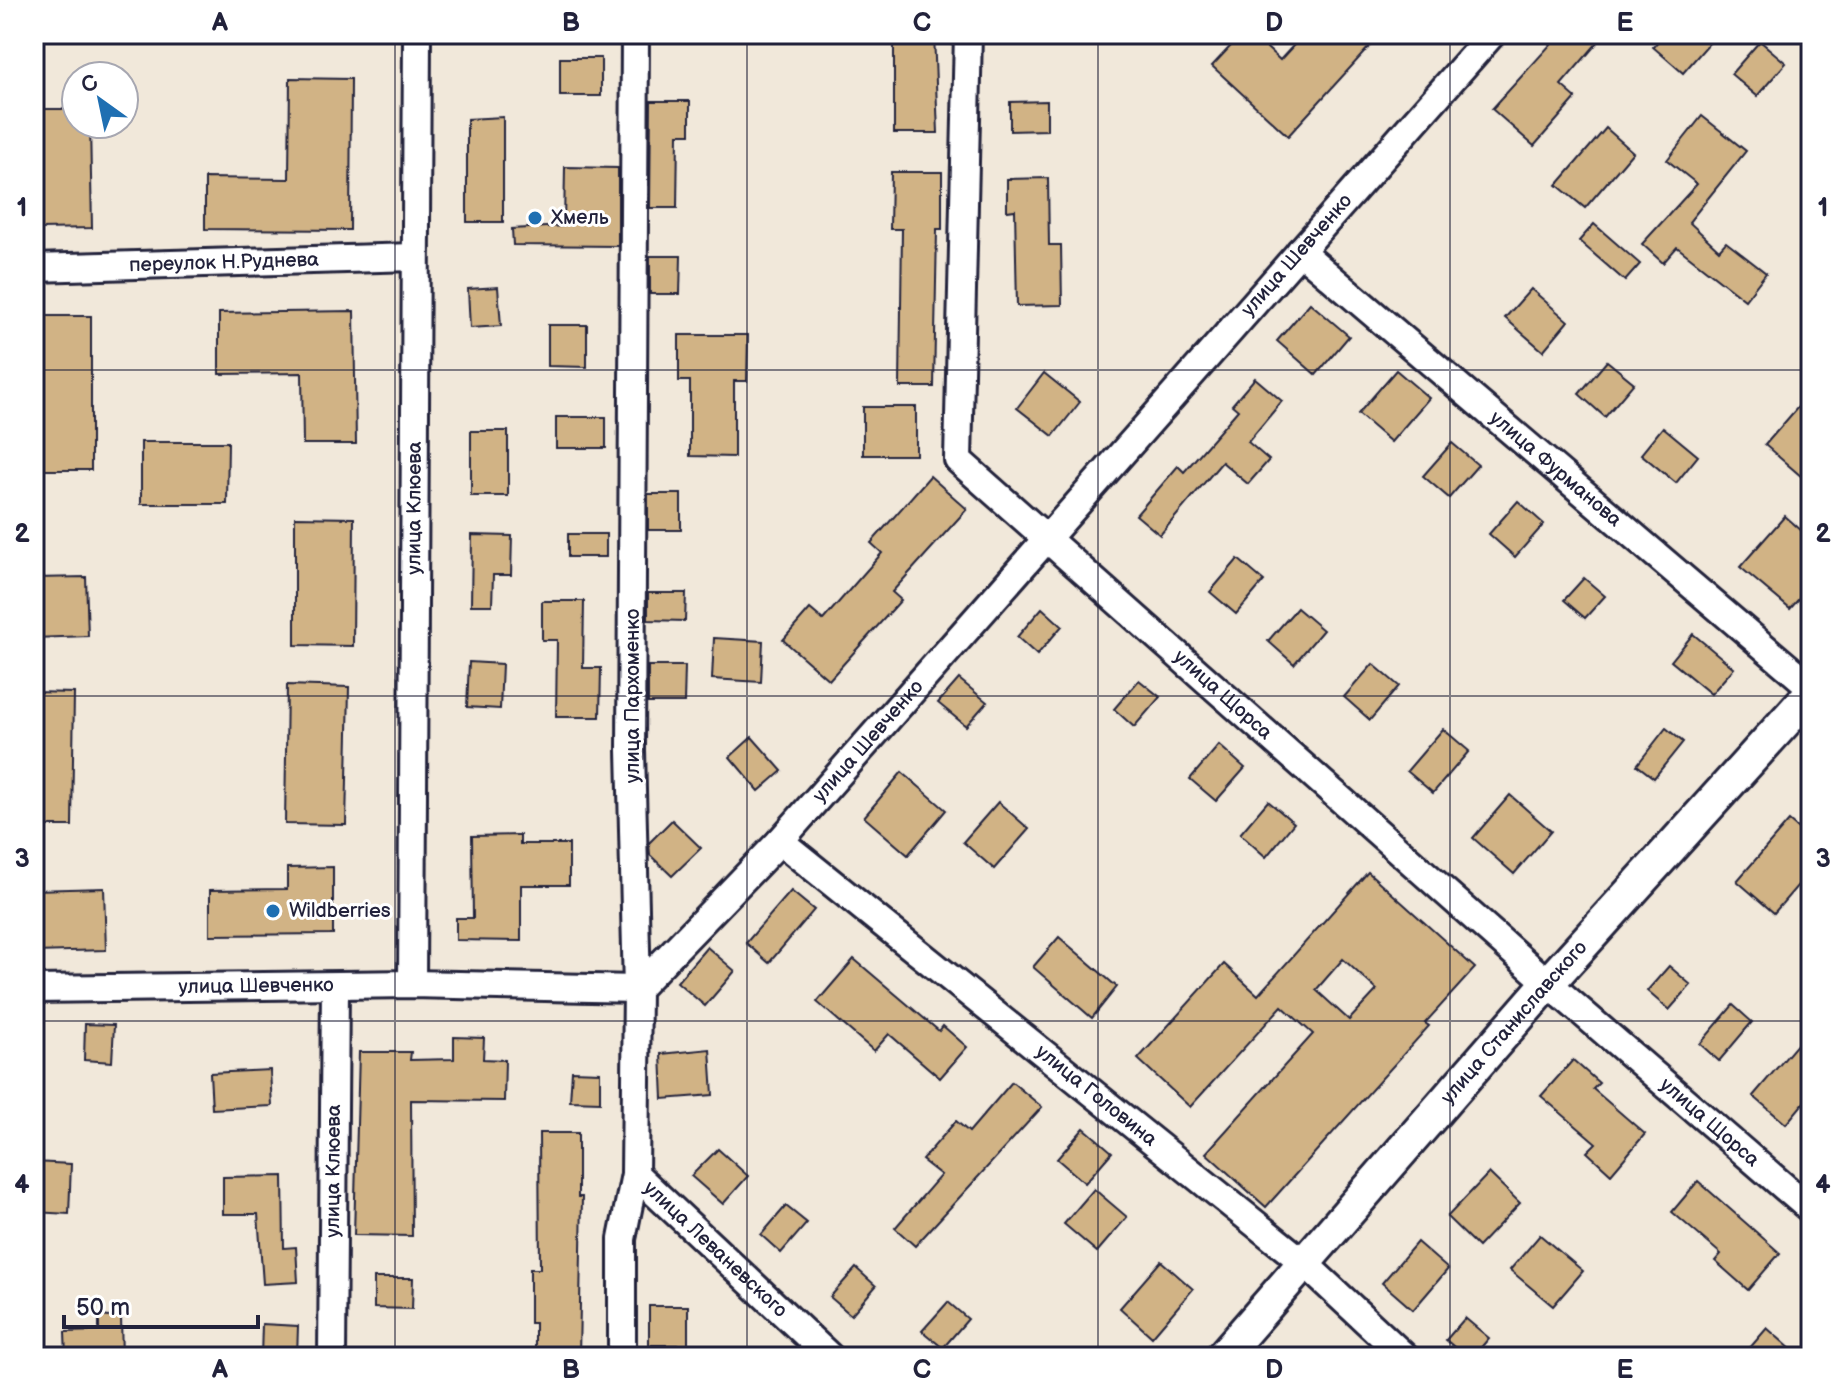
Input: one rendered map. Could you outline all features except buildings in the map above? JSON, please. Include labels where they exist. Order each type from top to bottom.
[{"type":"street","name":"улица Клюева","points":[[412,984],[417,34]]},
{"type":"street","name":"улица Пархоменко","points":[[622,1357],[622,1239],[635,1174],[637,989],[631,750],[635,34]]},
{"type":"street","name":"улица Щорса","points":[[968,34],[958,460],[1548,983],[1811,1210]]},
{"type":"street","name":"улица Шевченко","points":[[34,989],[412,984],[637,989],[780,841],[1492,34]]},
{"type":"street","name":"улица Фурманова","points":[[1300,251],[1811,690]]},
{"type":"street","name":"переулок Н.Руднева","points":[[34,268],[414,257]]},
{"type":"street","name":"улица Станиславского","points":[[1222,1357],[1548,983],[1811,690]]},
{"type":"street","name":"улица Головина","points":[[780,841],[1304,1263],[1405,1357]]},
{"type":"street","name":"улица Клюева","points":[[332,1357],[335,986]]},
{"type":"street","name":"улица Леваневского","points":[[635,1174],[830,1357]]},
{"type":"place","name":"Хмель","points":[[535,218]]},
{"type":"place","name":"Wildberries","points":[[273,911]]}]
